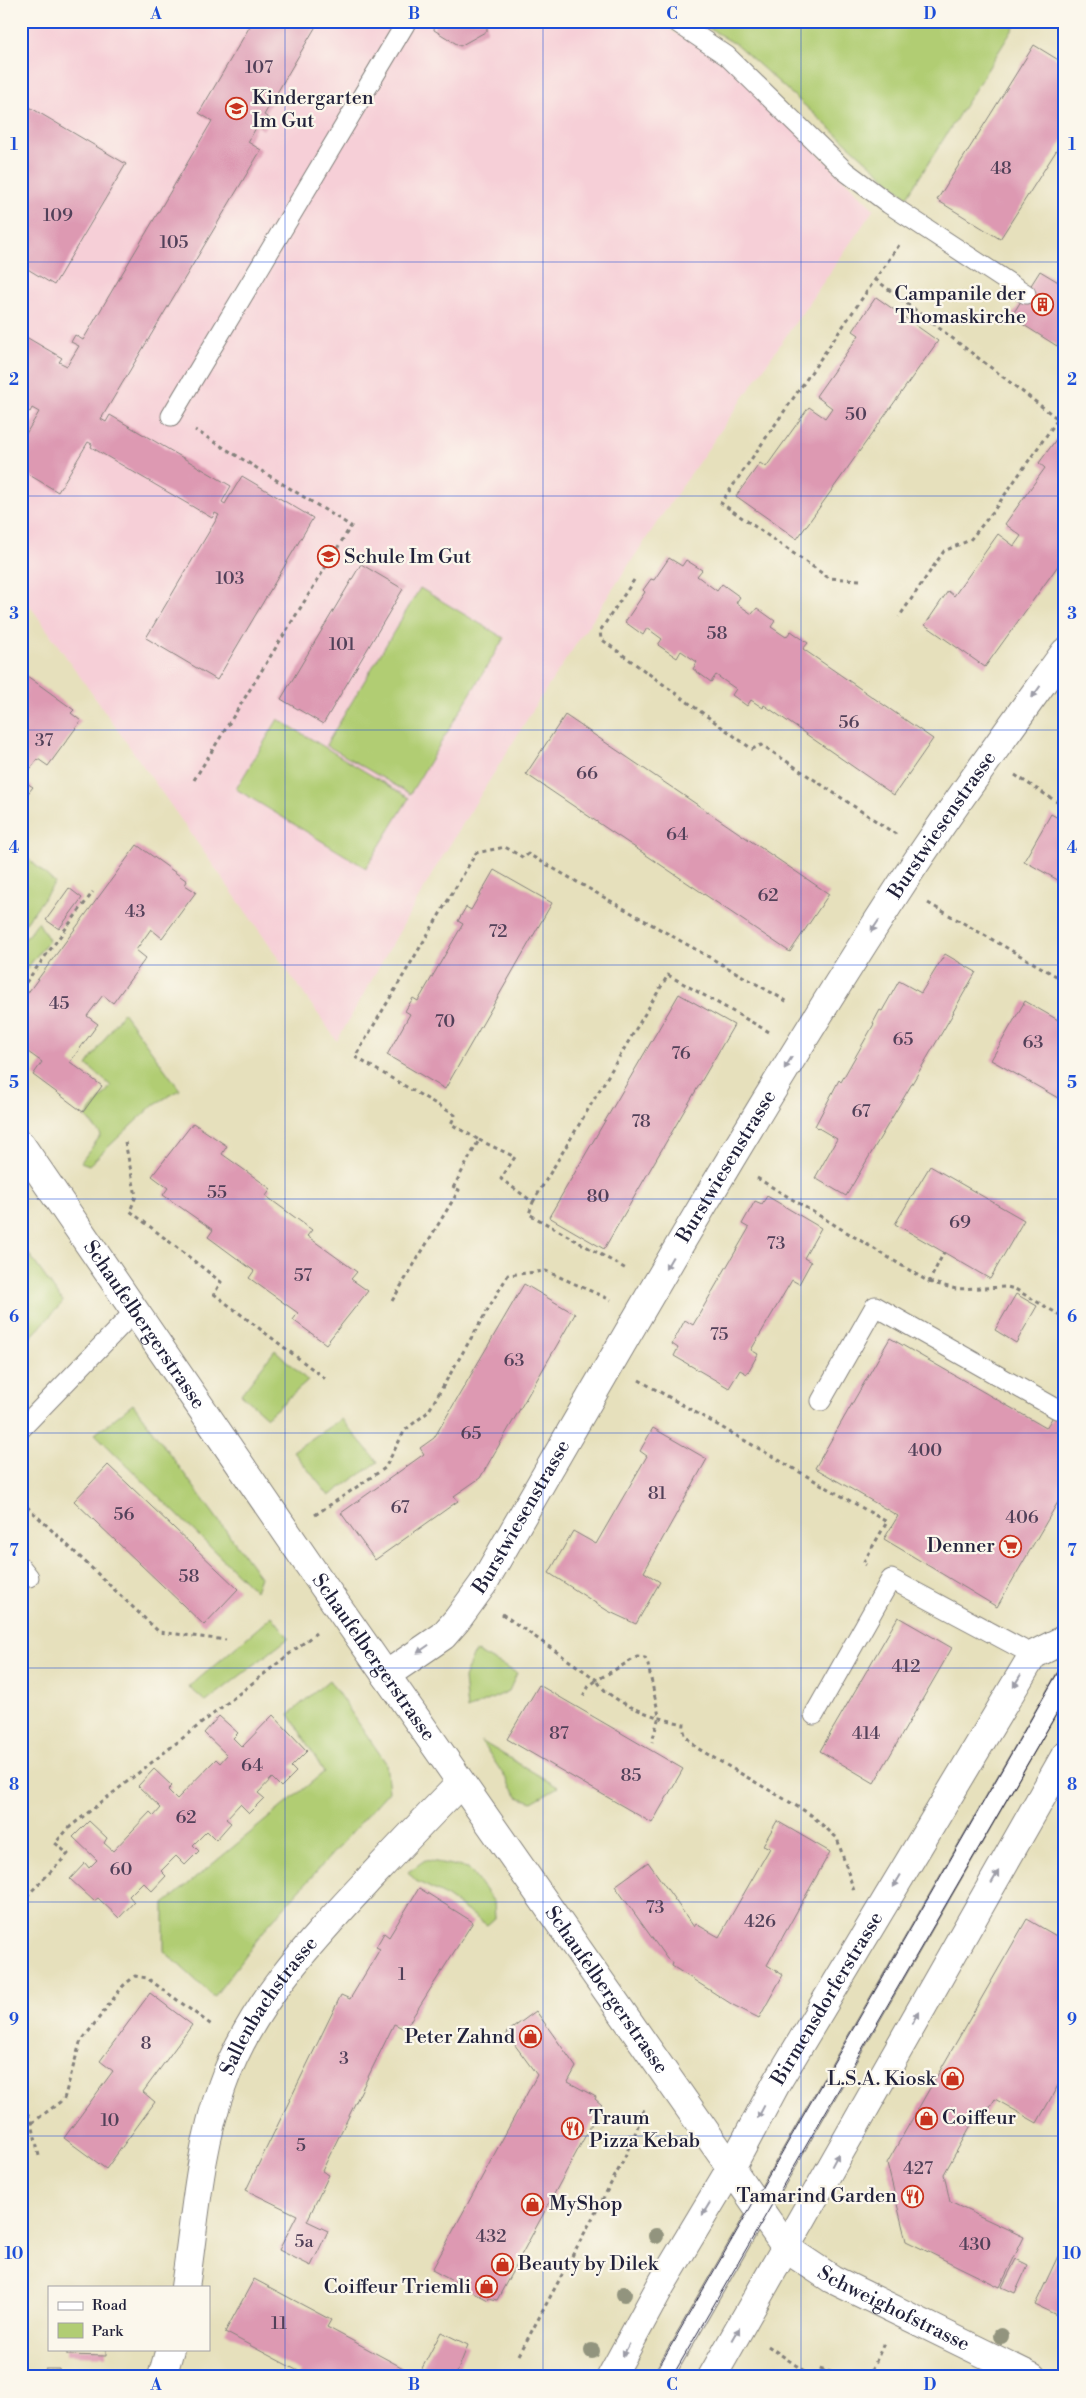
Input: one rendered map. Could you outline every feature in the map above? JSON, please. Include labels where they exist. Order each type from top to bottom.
[{"type":"street","name":"Burstwiesenstrasse","points":[[386,1675],[443,1636],[483,1584],[738,1144],[833,991],[934,836],[1065,652]]},
{"type":"street","name":"Schaufelbergerstrasse","points":[[21,1146],[461,1783],[760,2208],[786,2249]]},
{"type":"street","points":[[1033,1655],[1065,1639]]},
{"type":"street","name":"Birmensdorferstrasse","points":[[611,2377],[661,2285],[731,2168],[776,2084],[1033,1655]]},
{"type":"street","points":[[712,2377],[786,2249],[851,2129],[1065,1756]]},
{"type":"street","name":"Sallenbachstrasse","points":[[185,2286],[204,2154],[222,2086],[240,2046],[262,2007],[314,1938],[461,1783]]},
{"type":"street","name":"Schweighofstrasse","points":[[786,2249],[832,2279],[1032,2377]]},
{"type":"street","points":[[162,2377],[170,2350]]},
{"type":"lane","points":[[171,416],[407,21]]},
{"type":"lane","points":[[674,21],[727,56],[845,171],[915,221],[1026,294]]},
{"type":"lane","points":[[821,1401],[875,1306],[1057,1409]]},
{"type":"lane","points":[[21,1429],[135,1311]]},
{"type":"lane","points":[[814,1715],[891,1579],[1033,1655]]},
{"type":"lane","points":[[663,2377],[1065,1680]]},
{"type":"path","points":[[860,580],[829,578],[721,503],[915,221]]},
{"type":"path","points":[[875,279],[1058,419]]},
{"type":"path","points":[[899,617],[944,551],[970,540],[992,513],[1058,419],[1065,406]]},
{"type":"path","points":[[171,416],[351,526],[194,780]]},
{"type":"path","points":[[634,580],[600,631],[601,639],[752,749],[762,745],[904,840]]},
{"type":"path","points":[[1006,770],[1065,807]]},
{"type":"path","points":[[533,1202],[501,1179],[515,1157],[451,1124],[455,1116],[355,1057],[476,854],[505,847],[524,858],[528,854],[797,1007]]},
{"type":"path","points":[[21,989],[93,892]]},
{"type":"path","points":[[928,903],[1065,982]]},
{"type":"path","points":[[631,1271],[529,1214],[533,1202],[668,975],[779,1038]]},
{"type":"path","points":[[392,1301],[459,1190],[453,1188],[479,1140]]},
{"type":"path","points":[[125,1142],[136,1196],[130,1211],[221,1282],[214,1294],[327,1380]]},
{"type":"path","points":[[748,1173],[929,1282],[956,1289],[1007,1287],[1015,1289],[1065,1318]]},
{"type":"path","points":[[929,1282],[944,1252]]},
{"type":"path","points":[[288,1534],[385,1468],[405,1430],[428,1412],[508,1275],[546,1271],[613,1301]]},
{"type":"path","points":[[611,1362],[887,1522],[866,1560]]},
{"type":"path","points":[[21,1501],[159,1632],[226,1640]]},
{"type":"path","points":[[501,1613],[597,1680],[601,1688],[644,1714],[660,1716],[684,1724],[683,1730],[686,1738],[697,1748],[810,1814],[836,1838],[854,1892]]},
{"type":"path","points":[[21,1902],[68,1854],[55,1843],[71,1826],[316,1633]]},
{"type":"path","points":[[583,1696],[589,1686],[597,1680],[638,1657],[645,1658],[660,1716],[652,1742]]},
{"type":"path","points":[[32,2123],[64,2099],[80,2043],[123,1986],[135,1976],[147,1978],[240,2046]]},
{"type":"path","points":[[21,2099],[32,2123],[39,2156]]},
{"type":"path","points":[[519,2355],[622,2163],[644,2109]]},
{"type":"path","points":[[869,2377],[887,2336]]},
{"type":"path","points":[[768,2346],[813,2377]]},
{"type":"path","points":[[832,2377],[819,2369],[851,2377]]},
{"type":"shaded area","name":"Schule Im Gut","points":[[21,21],[653,21],[722,58],[874,209],[658,521],[539,700],[435,869],[337,1041],[21,593]]},
{"type":"green space","points":[[697,21],[1018,21],[907,197],[737,45]]},
{"type":"green space","points":[[420,588],[504,638],[410,794],[326,745]]},
{"type":"green space","points":[[278,719],[409,798],[366,868],[236,789]]},
{"type":"green space","points":[[21,852],[55,883],[21,929]]},
{"type":"green space","points":[[38,922],[49,940],[21,976],[21,944]]},
{"type":"green space","points":[[123,1012],[180,1090],[153,1105],[89,1165],[81,1162],[101,1135],[86,1117],[111,1086],[87,1065]]},
{"type":"green space","points":[[21,1243],[63,1302],[21,1348]]},
{"type":"green space","points":[[275,1350],[308,1381],[267,1417],[241,1394]]},
{"type":"green space","points":[[133,1404],[260,1577],[255,1591],[95,1434]]},
{"type":"green space","points":[[341,1419],[378,1462],[329,1496],[293,1451]]},
{"type":"green space","points":[[272,1616],[289,1638],[206,1702],[189,1687]]},
{"type":"green space","points":[[475,1651],[517,1673],[509,1691],[467,1710],[464,1678]]},
{"type":"green space","points":[[329,1680],[386,1763],[389,1791],[269,1924],[214,1997],[164,1951],[164,1904],[324,1772],[289,1714]]},
{"type":"green space","points":[[481,1741],[558,1787],[532,1802],[518,1797]]},
{"type":"green space","points":[[425,1860],[468,1868],[494,1902],[495,1918],[487,1925],[441,1893],[416,1881],[408,1872]]},
{"type":"building","points":[[253,21],[319,21],[264,115],[270,119],[263,130],[257,126],[248,142],[261,150],[101,419],[106,422],[110,415],[231,486],[222,502],[225,504],[242,476],[313,518],[217,680],[146,638],[219,515],[215,513],[212,518],[91,447],[92,444],[88,442],[58,492],[21,470],[21,442],[39,412],[32,408],[30,412],[21,406],[21,334],[62,358],[59,362],[67,366],[79,346],[71,342],[75,335],[83,340],[212,121],[199,113]]},
{"type":"building","points":[[435,21],[487,21],[487,31],[460,46],[434,30]]},
{"type":"building","points":[[1034,45],[1065,64],[1065,137],[1000,239],[937,200]]},
{"type":"building","points":[[21,102],[126,164],[54,285],[21,265]]},
{"type":"building","name":"Campanile der Thomaskirche","points":[[1040,271],[1065,286],[1065,333],[1057,346],[1011,317]]},
{"type":"building","points":[[876,297],[938,341],[797,539],[736,496],[760,463],[766,467],[809,407],[825,418],[832,408],[816,396],[859,335],[853,331]]},
{"type":"building","points":[[1065,427],[1065,556],[985,667],[925,625],[948,591],[954,596],[998,534],[1014,546],[1021,536],[1005,524],[1045,468],[1039,463]]},
{"type":"building","points":[[669,558],[682,566],[686,560],[702,570],[697,576],[717,591],[722,584],[740,597],[736,603],[752,614],[757,608],[775,621],[771,627],[786,637],[791,631],[808,643],[803,649],[933,739],[894,795],[764,705],[763,708],[751,700],[747,706],[732,695],[736,689],[716,675],[711,682],[693,669],[697,662],[681,651],[677,658],[658,645],[662,639],[647,628],[643,635],[625,622],[645,592],[643,590],[651,579],[654,580]]},
{"type":"building","points":[[361,564],[403,589],[323,724],[281,699]]},
{"type":"building","points":[[23,673],[74,710],[71,713],[81,721],[48,766],[38,759],[22,780],[33,787],[21,802]]},
{"type":"building","points":[[565,715],[829,894],[790,952],[526,774]]},
{"type":"building","points":[[1051,814],[1065,822],[1065,884],[1024,861]]},
{"type":"building","points":[[137,845],[187,881],[185,885],[196,892],[162,938],[151,929],[136,950],[146,958],[113,1003],[103,995],[87,1016],[98,1024],[70,1062],[102,1086],[83,1112],[33,1075],[42,1062],[21,1047],[21,1002]]},
{"type":"building","points":[[494,870],[552,903],[445,1089],[387,1055],[410,1014],[405,1011],[413,998],[418,1001],[463,924],[458,921],[466,907],[471,910]]},
{"type":"building","points":[[69,888],[82,898],[59,929],[46,920]]},
{"type":"building","points":[[945,954],[976,972],[846,1196],[815,1178],[837,1139],[815,1126],[839,1080],[841,1082],[880,1010],[882,1011],[899,981],[921,993]]},
{"type":"building","points":[[679,994],[734,1025],[604,1249],[549,1217]]},
{"type":"building","points":[[1025,1001],[1065,1024],[1065,1102],[991,1060]]},
{"type":"building","points":[[193,1123],[227,1146],[222,1154],[271,1189],[266,1196],[312,1230],[307,1236],[357,1272],[351,1279],[368,1291],[326,1344],[293,1320],[298,1313],[249,1278],[254,1271],[208,1237],[213,1230],[163,1195],[168,1188],[152,1176]]},
{"type":"building","points":[[930,1166],[1024,1220],[990,1279],[895,1224]]},
{"type":"building","points":[[767,1196],[821,1228],[804,1258],[811,1262],[799,1284],[792,1280],[751,1350],[758,1354],[747,1374],[740,1370],[729,1388],[674,1356],[678,1348],[672,1344],[685,1320],[693,1325],[749,1228],[742,1224],[755,1201],[762,1204]]},
{"type":"building","points":[[524,1284],[575,1314],[480,1478],[454,1496],[458,1501],[375,1560],[341,1513],[424,1454],[420,1448],[434,1438]]},
{"type":"building","points":[[1016,1294],[1037,1306],[1016,1343],[995,1330]]},
{"type":"building","points":[[890,1338],[1046,1428],[1065,1397],[1065,1490],[997,1607],[884,1539],[898,1516],[815,1468]]},
{"type":"building","points":[[653,1428],[707,1459],[644,1572],[660,1582],[636,1624],[608,1611],[549,1573],[573,1531],[596,1544],[647,1456],[640,1451]]},
{"type":"building","points":[[108,1465],[238,1589],[204,1625],[74,1501]]},
{"type":"building","points":[[898,1617],[952,1648],[874,1783],[820,1751]]},
{"type":"building","points":[[539,1685],[683,1769],[652,1823],[507,1739]]},
{"type":"building","points":[[273,1715],[307,1751],[291,1767],[296,1772],[281,1787],[272,1778],[258,1793],[264,1798],[249,1813],[240,1804],[226,1819],[231,1823],[216,1840],[207,1831],[193,1845],[199,1851],[185,1865],[176,1856],[161,1871],[166,1876],[152,1891],[143,1882],[129,1896],[134,1902],[119,1918],[98,1898],[94,1901],[70,1879],[85,1863],[89,1868],[97,1860],[73,1837],[89,1821],[107,1838],[104,1843],[113,1851],[150,1812],[154,1816],[161,1808],[138,1786],[154,1769],[172,1786],[168,1790],[177,1799],[216,1759],[220,1763],[227,1755],[204,1733],[219,1716],[238,1733],[233,1738],[242,1747]]},
{"type":"building","points":[[777,1821],[830,1852],[767,1965],[783,1975],[759,2018],[733,2005],[672,1966],[673,1963],[667,1959],[615,1886],[648,1862],[694,1927],[696,1924],[719,1937],[770,1848],[763,1845]]},
{"type":"building","points":[[419,1888],[473,1922],[405,2029],[394,2024],[322,2171],[329,2175],[307,2221],[328,2231],[311,2266],[279,2250],[297,2215],[246,2190],[341,1995],[350,1999],[380,1949],[376,1947],[384,1933],[389,1937]]},
{"type":"building","points":[[1027,1919],[1065,1941],[1065,1978],[1063,1982],[1065,1983],[1065,2082],[1061,2080],[1037,2123],[995,2099],[981,2122],[975,2118],[944,2174],[950,2202],[1024,2237],[1000,2287],[906,2241],[887,2163]]},
{"type":"building","points":[[150,1993],[192,2025],[143,2092],[155,2102],[106,2169],[64,2138],[113,2071],[100,2061]]},
{"type":"building","points":[[536,2011],[576,2067],[568,2082],[596,2097],[595,2099],[602,2105],[497,2300],[489,2298],[488,2300],[432,2270],[537,2075],[506,2033]]},
{"type":"building","points":[[1058,2256],[1065,2259],[1065,2319],[1035,2305]]},
{"type":"building","points":[[1016,2259],[1028,2265],[1015,2293],[1002,2287]]},
{"type":"building","points":[[254,2279],[331,2320],[327,2327],[418,2376],[441,2332],[468,2345],[456,2375],[451,2373],[449,2377],[297,2377],[300,2372],[225,2332]]},
{"type":"building","points":[[67,2350],[106,2350],[106,2356],[67,2355]]},
{"type":"building","points":[[45,2369],[59,2369],[60,2373],[96,2373],[95,2377],[21,2377],[21,2372],[45,2372]]},
{"type":"tram line","points":[[653,2377],[1065,1660]]},
{"type":"tram line","points":[[672,2377],[1065,1699]]},
{"type":"place","name":"Kindergarten Im Gut","points":[[236,109]]},
{"type":"place","name":"Campanile der Thomaskirche","points":[[1042,305]]},
{"type":"place","name":"Schule Im Gut","points":[[328,557]]},
{"type":"place","name":"Denner","points":[[1011,1546]]},
{"type":"place","name":"Peter Zahnd","points":[[531,2037]]},
{"type":"place","name":"L.S.A. Kiosk","points":[[952,2079]]},
{"type":"place","name":"Coiffeur","points":[[926,2118]]},
{"type":"place","name":"Traum Pizza Kebab","points":[[573,2129]]},
{"type":"place","name":"Tamarind Garden","points":[[913,2196]]},
{"type":"place","name":"MyShop","points":[[533,2204]]},
{"type":"place","name":"Beauty by Dilek","points":[[502,2264]]},
{"type":"place","name":"Coiffeur Triemli","points":[[487,2287]]}]
